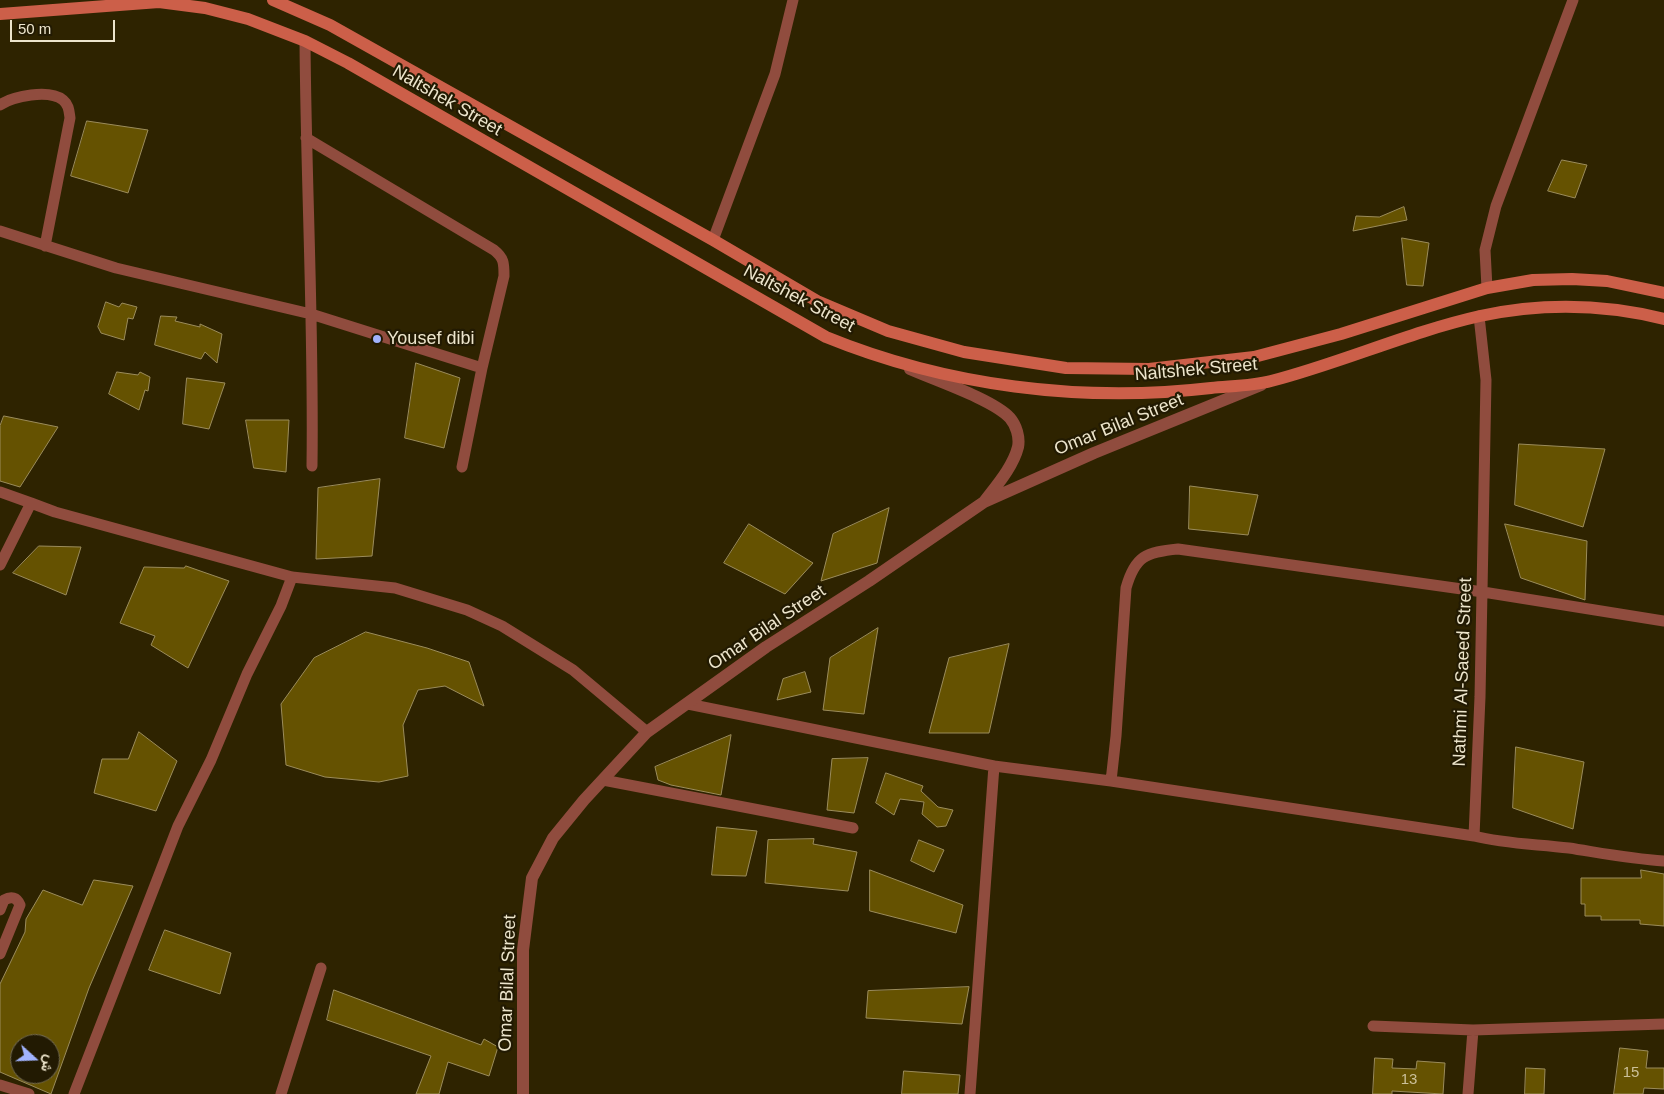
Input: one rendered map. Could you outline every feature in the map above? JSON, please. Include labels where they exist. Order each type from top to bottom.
[{"type":"main road","name":"Naltshek Street","points":[[273,0],[330,24],[713,240],[817,301],[888,331],[964,352],[1066,368],[1149,369],[1254,357],[1342,334],[1487,288],[1533,280],[1572,278],[1607,281],[1664,294]]},
{"type":"main road","name":"Naltshek Street","points":[[0,14],[159,2],[204,8],[248,19],[305,41],[826,337],[896,362],[983,382],[1099,393],[1146,394],[1269,382],[1326,366],[1479,316],[1530,308],[1568,306],[1641,313],[1664,319]]},
{"type":"street","points":[[713,240],[775,74],[793,0]]},
{"type":"street","points":[[1487,288],[1485,250],[1493,214],[1573,0]]},
{"type":"street","points":[[305,41],[311,314],[312,466]]},
{"type":"street","points":[[0,105],[12,98],[48,95],[64,100],[69,107],[70,118],[45,246]]},
{"type":"street","points":[[306,138],[502,256],[504,276],[482,368],[462,467]]},
{"type":"street","points":[[0,231],[116,268],[311,314],[482,368]]},
{"type":"street","name":"Nathmi Al-Saeed Street","points":[[1474,836],[1477,809],[1483,592],[1486,380],[1479,316]]},
{"type":"street","points":[[896,362],[987,403],[1009,417],[1017,430],[1018,446],[1008,468],[984,502]]},
{"type":"street","name":"Omar Bilal Street","points":[[523,1094],[523,950],[532,878],[553,838],[647,732],[766,647],[869,581],[984,502],[1094,453],[1269,382]]},
{"type":"street","points":[[0,492],[55,512],[292,577],[396,588],[467,610],[502,626],[565,665],[647,732]]},
{"type":"street","points":[[0,565],[31,503]]},
{"type":"street","points":[[1111,781],[1126,588],[1130,573],[1137,561],[1147,554],[1178,548],[1483,592],[1664,621]]},
{"type":"street","points":[[74,1094],[178,826],[210,760],[247,674],[281,606],[292,577]]},
{"type":"street","points":[[688,704],[994,766],[1111,781],[1474,836],[1509,843],[1568,848],[1619,858],[1664,861]]},
{"type":"street","points":[[970,1094],[994,766]]},
{"type":"street","points":[[603,780],[853,828]]},
{"type":"street","points":[[0,910],[4,900],[9,897],[15,898],[20,905],[5,931],[0,954]]},
{"type":"street","points":[[281,1094],[321,968]]},
{"type":"street","points":[[1372,1026],[1474,1030],[1664,1024]]},
{"type":"street","points":[[1468,1094],[1474,1030]]},
{"type":"street","points":[[0,1085],[30,1094]]},
{"type":"building","points":[[87,121],[148,130],[128,193],[71,176]]},
{"type":"building","points":[[1562,160],[1587,165],[1575,198],[1548,191]]},
{"type":"building","points":[[1404,207],[1407,220],[1353,231],[1356,216],[1379,217]]},
{"type":"building","points":[[1402,238],[1429,243],[1423,286],[1407,285]]},
{"type":"building","points":[[106,302],[119,307],[122,303],[137,307],[133,319],[128,318],[124,340],[101,333],[98,327]]},
{"type":"building","points":[[161,316],[177,317],[175,321],[200,327],[200,324],[222,334],[217,363],[205,352],[201,359],[155,345]]},
{"type":"building","points":[[416,363],[460,378],[444,448],[405,438]]},
{"type":"building","points":[[117,372],[138,375],[140,372],[150,377],[148,391],[145,390],[139,410],[109,394]]},
{"type":"building","points":[[187,378],[225,383],[209,429],[183,424]]},
{"type":"building","points":[[4,416],[58,427],[20,487],[0,481],[0,426]]},
{"type":"building","points":[[246,420],[289,420],[286,472],[254,468]]},
{"type":"building","points":[[1519,444],[1605,449],[1583,527],[1515,505]]},
{"type":"building","points":[[380,479],[372,556],[316,559],[318,488]]},
{"type":"building","points":[[1190,486],[1258,495],[1248,535],[1189,529]]},
{"type":"building","points":[[889,508],[877,563],[821,581],[833,534]]},
{"type":"building","points":[[749,524],[813,563],[785,594],[724,563]]},
{"type":"building","points":[[1505,524],[1587,541],[1585,600],[1521,578]]},
{"type":"building","points":[[39,546],[81,547],[66,595],[13,573]]},
{"type":"building","points":[[186,566],[229,581],[188,668],[151,645],[155,636],[120,623],[144,567],[184,568]]},
{"type":"building","points":[[878,628],[864,714],[823,710],[830,658]]},
{"type":"building","points":[[366,632],[427,648],[469,662],[484,706],[445,686],[418,690],[403,725],[408,776],[379,782],[325,777],[286,765],[281,704],[314,658]]},
{"type":"building","points":[[1009,644],[989,733],[929,733],[949,658]]},
{"type":"building","points":[[805,672],[811,692],[777,700],[783,679]]},
{"type":"building","points":[[139,732],[177,761],[156,811],[94,793],[102,759],[128,759]]},
{"type":"building","points":[[731,735],[721,795],[671,785],[658,780],[655,767]]},
{"type":"building","points":[[1516,747],[1584,762],[1573,829],[1513,808]]},
{"type":"building","points":[[868,758],[854,813],[827,810],[832,759]]},
{"type":"building","points":[[886,773],[923,786],[921,791],[938,807],[953,810],[946,826],[937,827],[922,814],[924,802],[900,799],[894,815],[876,803]]},
{"type":"building","points":[[717,827],[757,831],[746,876],[712,875]]},
{"type":"building","points":[[814,839],[813,844],[857,852],[848,891],[765,883],[768,840]]},
{"type":"building","points":[[919,840],[944,850],[934,872],[911,861]]},
{"type":"building","points":[[870,870],[963,905],[956,933],[870,911]]},
{"type":"building","points":[[1641,870],[1664,874],[1664,926],[1640,924],[1640,920],[1601,920],[1601,916],[1585,916],[1585,904],[1581,904],[1581,878],[1641,878]]},
{"type":"building","points":[[94,880],[133,886],[89,988],[60,1069],[60,1034],[10,1034],[10,1076],[0,1072],[0,984],[25,932],[26,919],[43,890],[82,905]]},
{"type":"building","points":[[165,930],[231,953],[220,994],[149,970]]},
{"type":"building","points":[[969,987],[962,1024],[866,1018],[868,991]]},
{"type":"building","points":[[334,990],[481,1045],[484,1039],[498,1047],[489,1076],[448,1062],[439,1094],[416,1094],[431,1056],[327,1020]]},
{"type":"building","points":[[1620,1048],[1648,1051],[1646,1068],[1664,1068],[1664,1089],[1644,1088],[1643,1094],[1614,1094]]},
{"type":"building","points":[[1375,1058],[1393,1059],[1392,1068],[1416,1069],[1417,1061],[1445,1063],[1443,1094],[1392,1091],[1392,1094],[1373,1094]]},
{"type":"building","points":[[1526,1068],[1545,1069],[1544,1094],[1525,1094]]},
{"type":"building","points":[[904,1071],[960,1075],[958,1094],[902,1094]]},
{"type":"building","points":[[28,1084],[55,1084],[51,1094]]},
{"type":"place","name":"Yousef dibi","points":[[377,339]]}]
